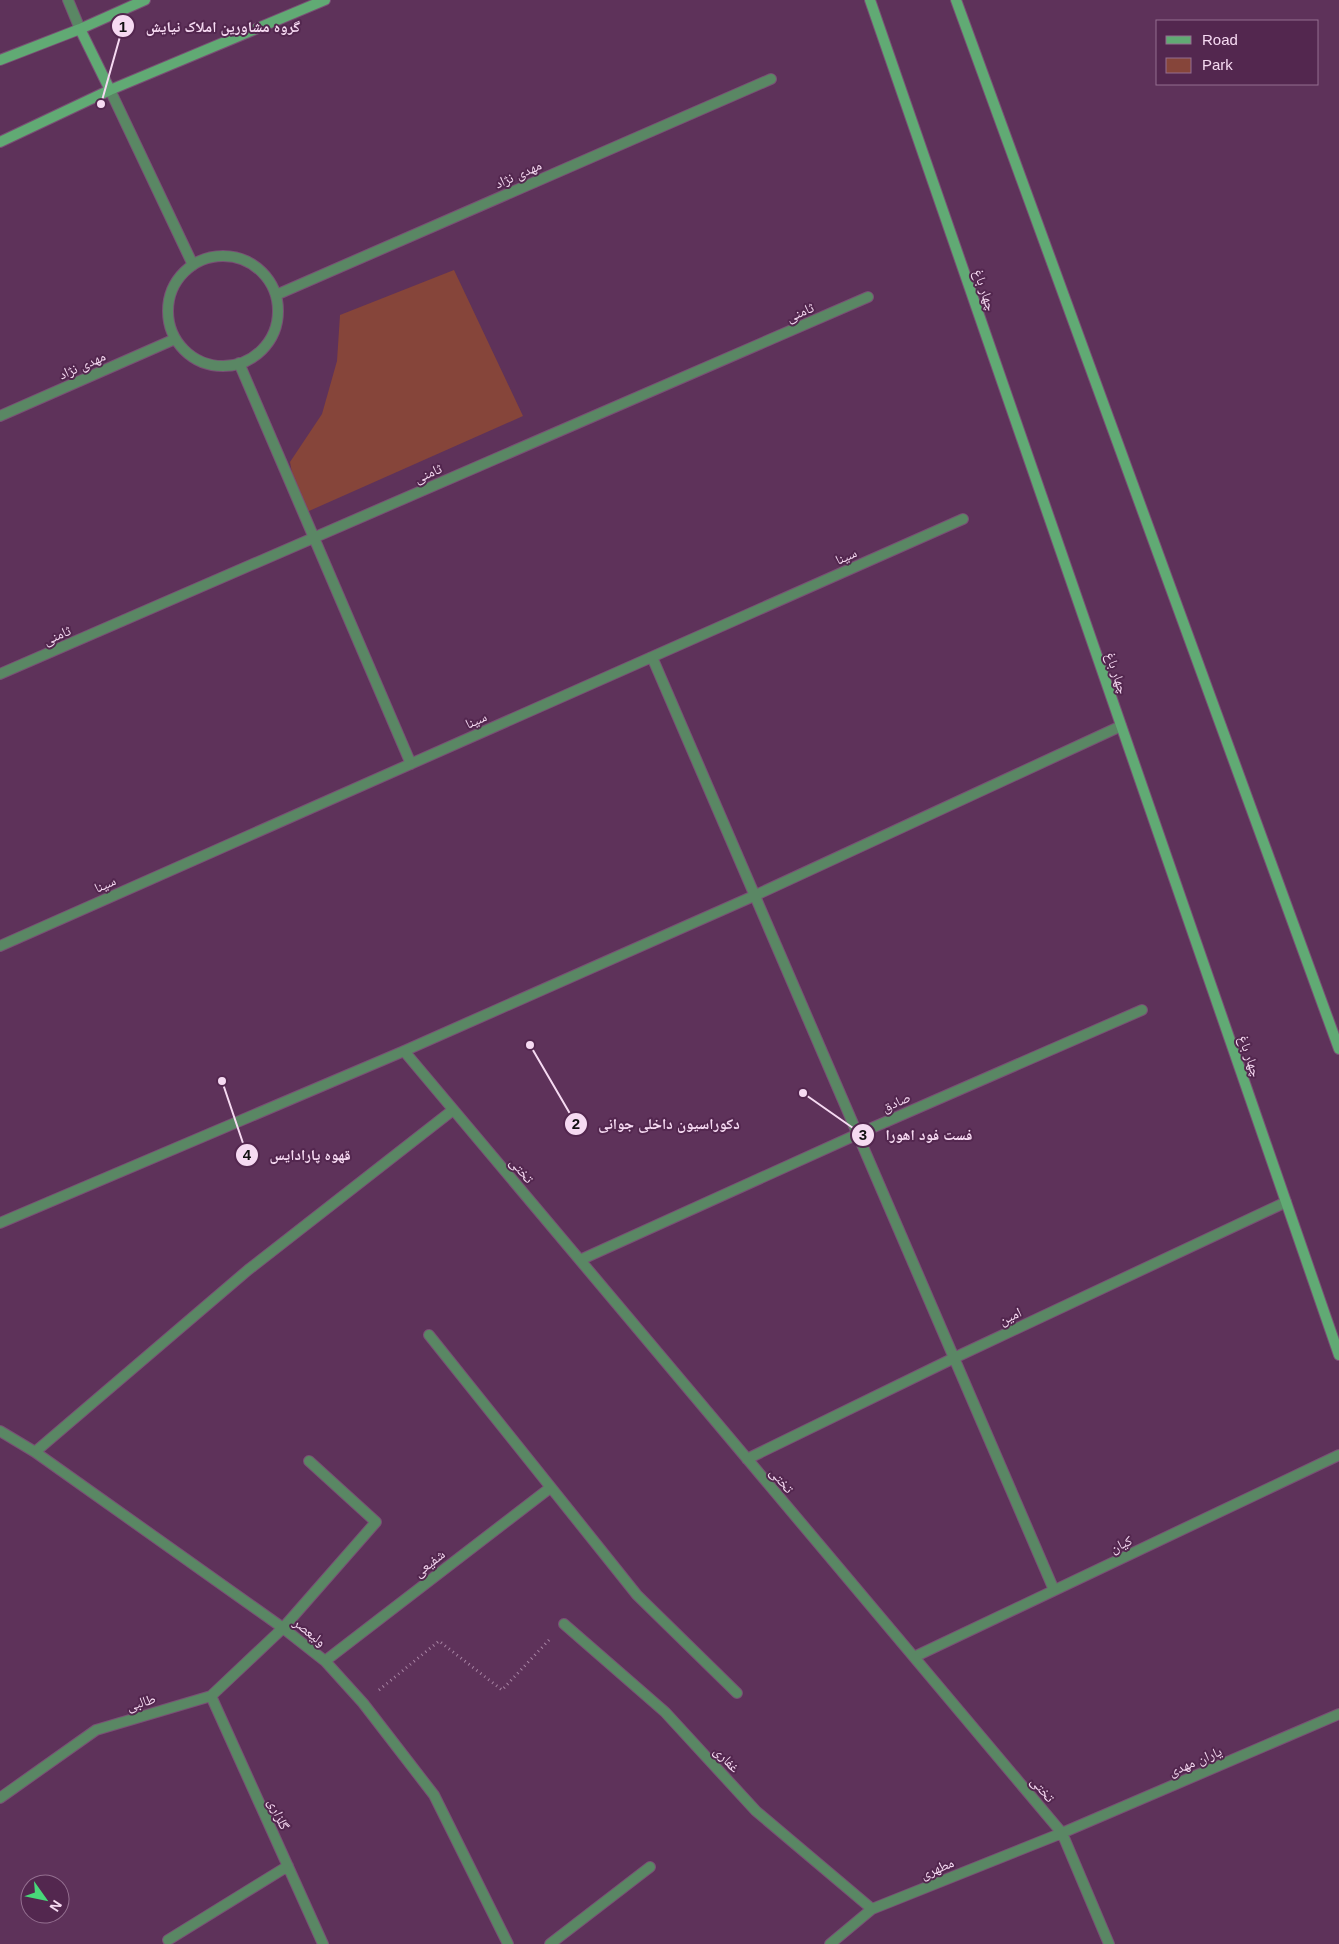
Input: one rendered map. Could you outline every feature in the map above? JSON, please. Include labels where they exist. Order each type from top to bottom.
[{"type":"street","points":[[68,0],[80,29],[193,265]]},
{"type":"street","points":[[0,60],[80,29],[145,0]]},
{"type":"street","points":[[0,142],[110,90],[325,0]]},
{"type":"street","name":"چهار باغ","points":[[870,0],[1339,1355]]},
{"type":"street","points":[[956,0],[1339,1049]]},
{"type":"street","name":"مهدی نژاد","points":[[276,295],[771,79]]},
{"type":"street","points":[[226,256],[242,259],[257,267],[268,280],[276,295],[278,312],[275,329],[267,344],[254,356],[239,363],[221,366],[202,362],[187,353],[175,339],[169,323],[168,306],[172,290],[181,276],[193,265],[208,258],[226,256]]},
{"type":"street","name":"ثامنی","points":[[0,674],[868,297]]},
{"type":"street","name":"مهدی نژاد","points":[[0,416],[175,339]]},
{"type":"street","points":[[239,363],[411,764]]},
{"type":"street","name":"سینا","points":[[0,946],[963,519]]},
{"type":"street","points":[[652,657],[1054,1590]]},
{"type":"street","points":[[0,1223],[404,1051],[756,895],[1121,726]]},
{"type":"street","name":"صادق","points":[[580,1260],[858,1134],[1142,1010]]},
{"type":"street","name":"تختی","points":[[404,1051],[1062,1833],[1109,1944]]},
{"type":"street","points":[[35,1452],[248,1270],[453,1110]]},
{"type":"street","name":"امین","points":[[747,1459],[954,1358],[1286,1202]]},
{"type":"street","points":[[429,1335],[637,1595],[737,1692]]},
{"type":"street","name":"ولیعصر","points":[[0,1431],[35,1452],[283,1628],[325,1661],[363,1703],[434,1795],[508,1944]]},
{"type":"street","name":"کیان","points":[[914,1657],[1339,1455]]},
{"type":"street","name":"طالبی","points":[[0,1798],[96,1730],[211,1696],[283,1628],[376,1522],[309,1461]]},
{"type":"street","name":"شفیعی","points":[[325,1661],[550,1488]]},
{"type":"street","name":"غفاری","points":[[564,1624],[665,1712],[756,1811],[872,1909]]},
{"type":"street","name":"گلزاری","points":[[211,1696],[323,1944]]},
{"type":"street","name":"یاران مهدی","points":[[1062,1833],[1339,1714]]},
{"type":"street","name":"مطهری","points":[[830,1944],[872,1909],[1062,1833]]},
{"type":"street","points":[[168,1940],[288,1866]]},
{"type":"street","points":[[550,1944],[650,1867]]},
{"type":"path","points":[[363,1703],[440,1641],[502,1690],[564,1624]]},
{"type":"green space","points":[[454,270],[523,416],[300,515],[290,462],[322,414],[337,361],[340,315]]},
{"type":"place","name":"گروه مشاورین املاک نیایش","points":[[101,104]]},
{"type":"place","name":"دکوراسیون داخلی جوانی","points":[[530,1045]]},
{"type":"place","name":"قهوه پارادایس","points":[[222,1081]]},
{"type":"place","name":"فست فود اهورا","points":[[803,1093]]}]
